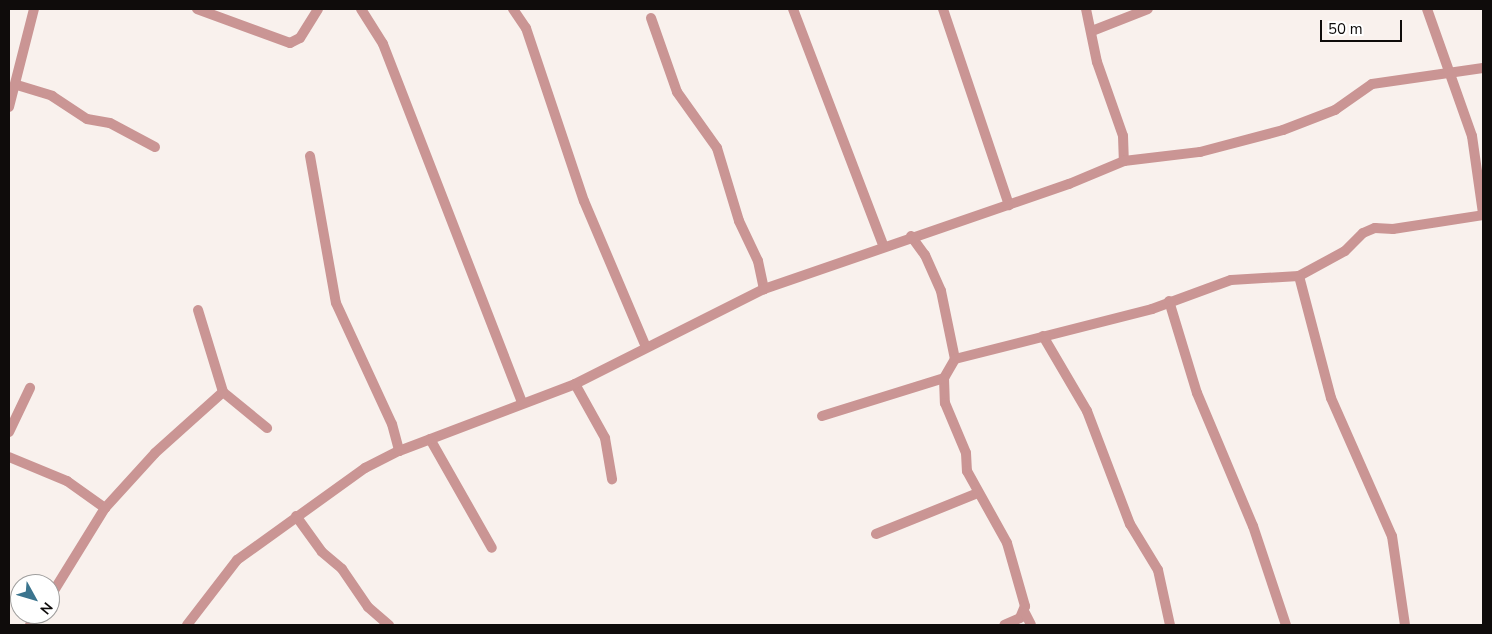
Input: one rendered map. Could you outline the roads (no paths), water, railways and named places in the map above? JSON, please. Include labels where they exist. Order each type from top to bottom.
[{"type":"street","points":[[9,107],[17,85],[34,9]]},
{"type":"street","points":[[197,9],[290,43],[300,38],[318,9]]},
{"type":"street","points":[[361,9],[383,44],[522,402]]},
{"type":"street","points":[[513,9],[526,28],[584,201],[646,347]]},
{"type":"street","points":[[793,9],[883,245]]},
{"type":"street","points":[[943,9],[1009,205]]},
{"type":"street","points":[[1086,9],[1097,62],[1123,136],[1124,161]]},
{"type":"street","points":[[1092,31],[1148,9]]},
{"type":"street","points":[[955,359],[1169,301],[1231,280],[1299,276],[1345,250],[1363,233],[1375,228],[1394,229],[1483,214],[1472,136],[1452,73],[1427,9]]},
{"type":"street","points":[[650,18],[676,92],[717,148],[739,221],[758,261],[764,289]]},
{"type":"street","points":[[187,625],[237,560],[365,468],[399,451],[522,402],[576,384],[764,289],[883,245],[1009,205],[1124,161],[1200,152],[1250,139],[1335,110],[1372,84],[1483,68]]},
{"type":"street","points":[[17,85],[52,96],[87,119],[110,123],[155,147]]},
{"type":"street","points":[[310,156],[336,303],[392,424],[399,451]]},
{"type":"street","points":[[911,236],[925,255],[941,292],[955,359],[944,378],[945,403],[966,453],[967,471],[1007,543],[1025,613],[1031,625]]},
{"type":"street","points":[[1299,276],[1304,284],[1331,398],[1392,536],[1405,625]]},
{"type":"street","points":[[1169,301],[1197,393],[1253,526],[1286,625]]},
{"type":"street","points":[[198,310],[223,392],[267,428]]},
{"type":"street","points":[[1043,336],[1088,410],[1130,524],[1158,570],[1170,625]]},
{"type":"street","points":[[822,416],[944,378]]},
{"type":"street","points":[[576,384],[606,438],[612,479]]},
{"type":"street","points":[[9,432],[30,388]]},
{"type":"street","points":[[60,581],[105,508],[155,453],[223,392]]},
{"type":"street","points":[[430,440],[492,548]]},
{"type":"street","points":[[9,456],[66,481],[105,508]]},
{"type":"street","points":[[876,534],[978,493]]},
{"type":"street","points":[[296,516],[322,552],[342,569],[368,607],[389,625]]},
{"type":"street","points":[[1004,625],[1025,613]]}]
